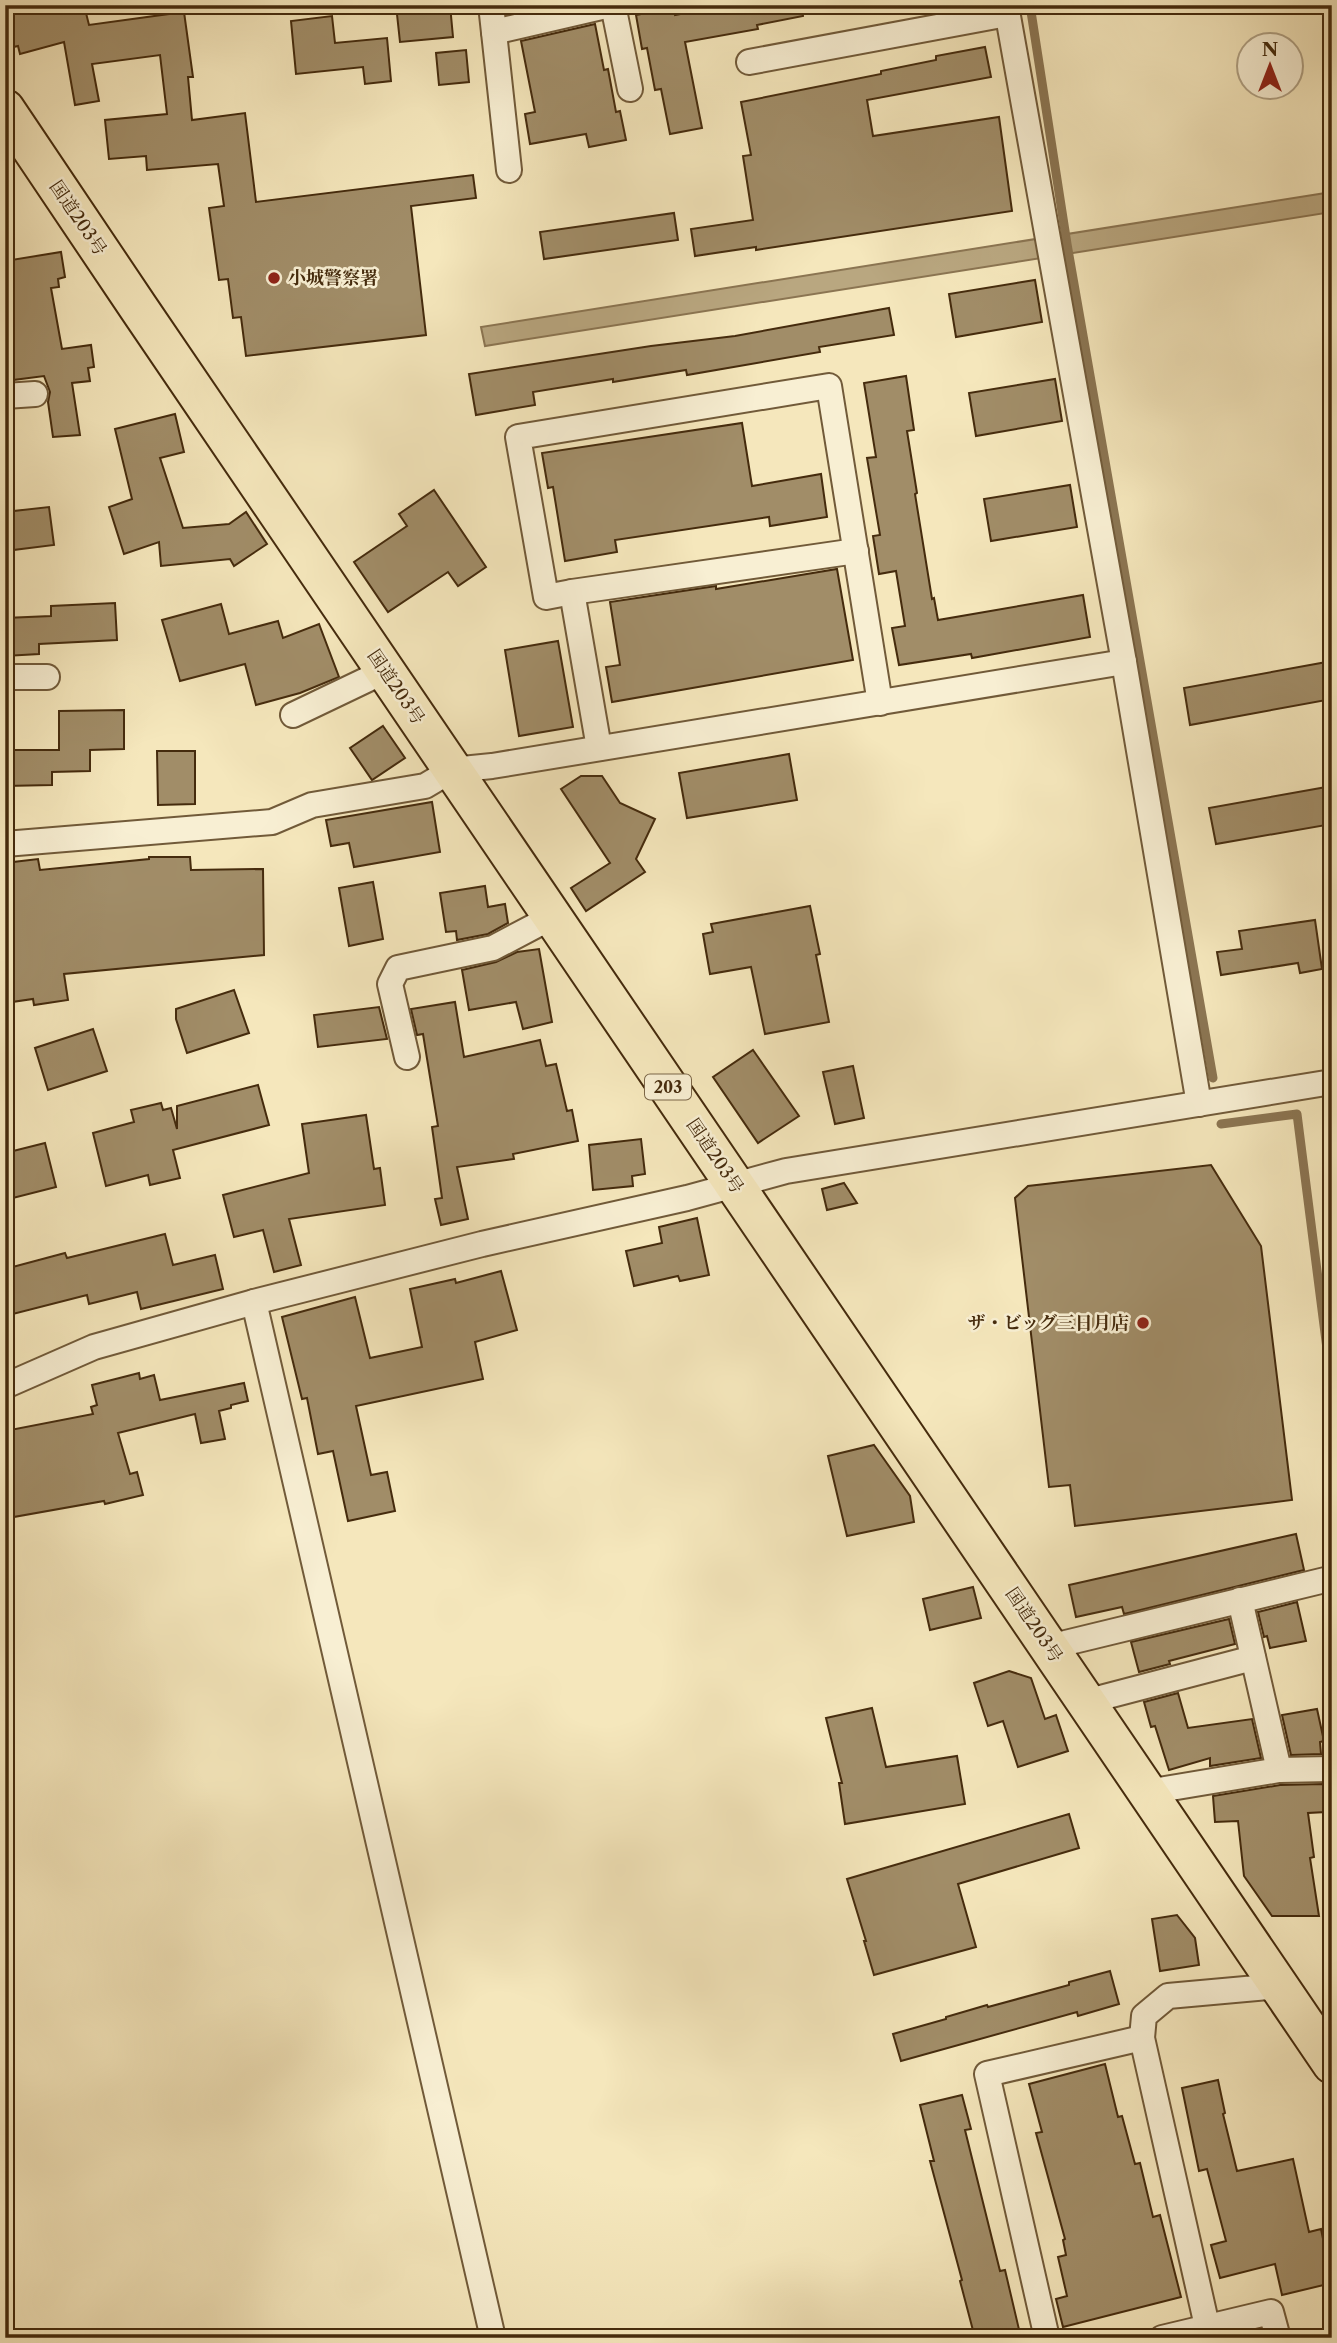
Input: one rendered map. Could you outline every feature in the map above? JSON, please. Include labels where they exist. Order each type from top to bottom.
[{"type":"highway","name":"国道203号","points":[[5,109],[1332,2064]]},
{"type":"street","points":[[491,5],[509,170]]},
{"type":"street","points":[[494,32],[611,5],[630,89]]},
{"type":"street","points":[[749,62],[1006,9],[1124,662],[1199,1104]]},
{"type":"street","points":[[856,551],[545,597],[518,438],[829,386],[856,551],[880,703]]},
{"type":"street","points":[[5,396],[35,394]]},
{"type":"street","points":[[572,592],[599,748]]},
{"type":"street","points":[[5,844],[272,822],[312,805],[425,786],[452,769],[492,766],[1124,662]]},
{"type":"street","points":[[293,715],[385,671]]},
{"type":"street","points":[[5,677],[47,677]]},
{"type":"street","points":[[407,1057],[390,984],[398,968],[493,948],[552,917]]},
{"type":"street","points":[[5,1386],[94,1347],[254,1302],[482,1244],[687,1198],[786,1171],[1332,1082]]},
{"type":"street","points":[[254,1302],[493,2338]]},
{"type":"street","points":[[1049,1647],[1325,1580]]},
{"type":"street","points":[[1241,1600],[1279,1770]]},
{"type":"street","points":[[1086,1702],[1253,1658]]},
{"type":"street","points":[[1147,1792],[1279,1770],[1331,1769]]},
{"type":"street","points":[[1208,2326],[1142,2038],[1144,2016],[1168,1996],[1279,1986]]},
{"type":"street","points":[[1047,2338],[987,2074],[1142,2038]]},
{"type":"street","points":[[1162,2338],[1271,2312],[1278,2338]]},
{"type":"shaded area","points":[[1332,192],[1332,212],[485,346],[481,327]]},
{"type":"building","points":[[30,5],[84,5],[89,25],[184,12],[193,77],[188,77],[192,120],[245,113],[256,202],[473,175],[476,198],[411,206],[426,335],[246,356],[241,317],[233,318],[228,279],[219,280],[209,208],[224,206],[218,164],[147,170],[146,156],[109,159],[105,120],[167,114],[160,55],[92,64],[99,101],[75,105],[64,42],[20,54],[18,46],[5,49],[5,12]]},
{"type":"building","points":[[396,5],[450,5],[453,37],[400,42]]},
{"type":"building","points":[[726,5],[802,5],[803,16],[757,25],[758,29],[685,42],[702,128],[670,134],[661,89],[655,90],[647,48],[642,49],[636,15],[673,8],[675,15]]},
{"type":"building","points":[[332,16],[335,43],[387,38],[391,81],[365,84],[363,67],[296,74],[291,21]]},
{"type":"building","points":[[595,24],[604,70],[608,69],[616,112],[620,111],[626,140],[589,147],[586,134],[530,144],[525,114],[535,112],[521,41]]},
{"type":"building","points":[[985,47],[991,77],[867,100],[873,136],[999,117],[1012,211],[756,250],[756,247],[695,256],[691,229],[753,220],[743,156],[751,155],[741,102],[881,74],[881,71],[936,60],[936,56]]},
{"type":"building","points":[[466,50],[469,82],[439,85],[436,53]]},
{"type":"building","points":[[674,213],[678,240],[544,259],[540,232]]},
{"type":"building","points":[[61,252],[65,277],[58,279],[59,287],[51,288],[62,349],[91,345],[94,367],[88,368],[90,381],[72,383],[80,435],[53,437],[48,402],[50,392],[44,376],[5,381],[5,261]]},
{"type":"building","points":[[1035,280],[1042,322],[956,337],[949,294]]},
{"type":"building","points":[[889,308],[894,335],[819,347],[820,352],[687,375],[686,370],[533,392],[535,405],[476,415],[469,374],[735,336]]},
{"type":"building","points":[[906,376],[914,430],[907,431],[917,493],[915,494],[932,599],[934,598],[938,620],[1083,595],[1090,637],[972,658],[971,654],[899,665],[892,628],[905,626],[896,571],[879,574],[873,536],[880,535],[867,458],[876,457],[864,383]]},
{"type":"building","points":[[1055,379],[1062,421],[976,436],[969,393]]},
{"type":"building","points":[[175,414],[184,452],[160,458],[183,528],[229,524],[246,512],[267,544],[234,566],[230,559],[161,566],[159,542],[124,554],[109,507],[132,499],[115,429]]},
{"type":"building","points":[[742,423],[752,486],[821,474],[827,517],[770,526],[769,517],[615,540],[617,552],[565,561],[553,487],[548,488],[542,453]]},
{"type":"building","points":[[1070,485],[1077,527],[991,541],[984,499]]},
{"type":"building","points":[[434,490],[486,567],[458,586],[448,572],[388,612],[354,562],[407,526],[399,514]]},
{"type":"building","points":[[49,507],[54,545],[5,551],[5,512]]},
{"type":"building","points":[[837,569],[853,660],[612,702],[606,667],[620,665],[610,602],[716,586],[716,589]]},
{"type":"building","points":[[115,603],[117,640],[39,644],[39,654],[5,656],[5,618],[51,616],[51,606]]},
{"type":"building","points":[[221,604],[229,634],[278,621],[283,638],[319,624],[339,677],[300,693],[256,705],[245,664],[180,681],[162,620]]},
{"type":"building","points":[[558,641],[573,727],[519,736],[505,650]]},
{"type":"building","points":[[1332,661],[1332,699],[1190,725],[1184,688]]},
{"type":"building","points":[[124,710],[124,749],[90,750],[90,771],[52,772],[52,785],[5,786],[5,750],[59,750],[59,711]]},
{"type":"building","points":[[383,726],[405,758],[372,780],[350,748]]},
{"type":"building","points":[[157,751],[195,751],[195,804],[158,805]]},
{"type":"building","points":[[789,754],[797,800],[687,818],[679,773]]},
{"type":"building","points":[[581,776],[602,776],[620,803],[655,819],[636,859],[645,872],[586,911],[571,888],[610,863],[561,789]]},
{"type":"building","points":[[1332,786],[1332,824],[1216,844],[1209,808]]},
{"type":"building","points":[[432,802],[440,852],[354,867],[349,843],[331,846],[326,820]]},
{"type":"building","points":[[149,857],[190,857],[191,870],[263,869],[264,955],[64,974],[68,1000],[34,1005],[33,999],[5,1003],[5,863],[38,859],[40,870]]},
{"type":"building","points":[[373,882],[383,939],[349,946],[339,888]]},
{"type":"building","points":[[485,886],[488,907],[505,904],[508,923],[488,934],[457,940],[456,931],[446,932],[440,893]]},
{"type":"building","points":[[810,906],[820,954],[816,955],[829,1022],[765,1034],[751,967],[710,974],[703,934],[713,932],[711,924]]},
{"type":"building","points":[[1315,920],[1322,969],[1300,973],[1298,963],[1221,975],[1217,952],[1242,949],[1239,931]]},
{"type":"building","points":[[539,949],[552,1022],[523,1029],[516,1002],[469,1010],[462,970],[496,962],[517,952]]},
{"type":"building","points":[[234,990],[249,1033],[187,1053],[176,1019],[176,1009]]},
{"type":"building","points":[[455,1002],[464,1057],[540,1040],[546,1066],[556,1064],[567,1111],[572,1110],[578,1141],[513,1154],[514,1159],[457,1167],[468,1219],[441,1225],[435,1199],[442,1198],[432,1127],[438,1126],[423,1034],[417,1035],[411,1009]]},
{"type":"building","points":[[379,1007],[387,1039],[318,1047],[314,1015]]},
{"type":"building","points":[[93,1029],[107,1071],[48,1090],[35,1048]]},
{"type":"building","points":[[753,1050],[799,1116],[758,1143],[713,1077]]},
{"type":"building","points":[[853,1066],[864,1118],[835,1124],[823,1072]]},
{"type":"building","points":[[258,1085],[269,1125],[173,1150],[180,1178],[150,1185],[148,1175],[106,1186],[93,1133],[134,1122],[131,1110],[161,1103],[163,1110],[171,1108],[177,1129],[177,1106]]},
{"type":"building","points":[[366,1115],[374,1169],[380,1168],[385,1205],[289,1219],[301,1265],[274,1272],[263,1230],[234,1237],[223,1195],[309,1173],[302,1124]]},
{"type":"building","points":[[641,1139],[645,1174],[632,1176],[633,1186],[593,1190],[589,1145]]},
{"type":"building","points":[[45,1143],[56,1187],[5,1200],[5,1153]]},
{"type":"building","points":[[1211,1165],[1261,1246],[1292,1500],[1075,1526],[1070,1485],[1049,1487],[1015,1198],[1028,1186]]},
{"type":"building","points":[[844,1183],[857,1203],[827,1210],[822,1189]]},
{"type":"building","points":[[697,1218],[709,1275],[680,1281],[678,1276],[634,1286],[626,1251],[662,1243],[659,1227]]},
{"type":"building","points":[[165,1234],[173,1265],[215,1255],[223,1289],[141,1309],[137,1292],[89,1304],[87,1295],[5,1316],[5,1269],[65,1253],[67,1258]]},
{"type":"building","points":[[501,1271],[517,1330],[475,1342],[483,1379],[356,1406],[371,1475],[387,1472],[395,1511],[348,1521],[333,1451],[318,1454],[307,1398],[302,1399],[282,1317],[355,1297],[370,1358],[422,1347],[410,1289],[455,1279],[456,1283]]},
{"type":"building","points":[[139,1373],[140,1379],[154,1375],[160,1400],[244,1383],[248,1401],[219,1411],[225,1439],[201,1443],[195,1414],[118,1433],[130,1474],[137,1472],[143,1495],[105,1504],[104,1501],[8,1518],[5,1502],[5,1431],[93,1414],[91,1407],[97,1405],[92,1385]]},
{"type":"building","points":[[874,1445],[910,1496],[914,1522],[847,1536],[828,1456]]},
{"type":"building","points":[[1296,1534],[1304,1570],[1124,1614],[1122,1607],[1076,1617],[1069,1585]]},
{"type":"building","points":[[973,1587],[981,1618],[930,1630],[923,1599]]},
{"type":"building","points":[[1297,1602],[1306,1641],[1270,1648],[1267,1636],[1264,1637],[1258,1612]]},
{"type":"building","points":[[1229,1619],[1235,1644],[1169,1661],[1170,1664],[1139,1672],[1131,1642]]},
{"type":"building","points":[[1009,1671],[1031,1678],[1045,1719],[1056,1715],[1068,1751],[1018,1767],[1003,1721],[988,1726],[974,1683]]},
{"type":"building","points":[[1178,1693],[1188,1728],[1252,1719],[1261,1758],[1210,1766],[1210,1758],[1169,1770],[1144,1702]]},
{"type":"building","points":[[872,1708],[886,1767],[957,1756],[965,1804],[845,1824],[839,1783],[842,1783],[826,1718]]},
{"type":"building","points":[[1317,1709],[1324,1741],[1320,1742],[1321,1754],[1291,1755],[1282,1715]]},
{"type":"building","points":[[1323,1784],[1326,1812],[1308,1813],[1314,1857],[1310,1858],[1319,1916],[1272,1916],[1244,1876],[1238,1821],[1215,1822],[1213,1796],[1280,1785]]},
{"type":"building","points":[[1069,1814],[1079,1848],[958,1884],[976,1947],[874,1975],[847,1879]]},
{"type":"building","points":[[1177,1915],[1195,1938],[1199,1965],[1160,1971],[1152,1919]]},
{"type":"building","points":[[1110,1971],[1119,2004],[1078,2016],[1077,2012],[901,2061],[893,2034]]},
{"type":"building","points":[[1105,2064],[1118,2117],[1122,2116],[1135,2164],[1140,2163],[1153,2217],[1160,2215],[1181,2297],[1063,2327],[1056,2299],[1067,2296],[1058,2257],[1066,2255],[1065,2239],[1036,2133],[1042,2132],[1029,2084]]},
{"type":"building","points":[[1218,2080],[1237,2171],[1293,2159],[1309,2232],[1321,2229],[1332,2283],[1282,2295],[1275,2264],[1220,2278],[1211,2245],[1226,2241],[1207,2169],[1199,2171],[1182,2088]]},
{"type":"building","points":[[962,2095],[971,2129],[965,2130],[1000,2271],[1005,2270],[1021,2338],[975,2338],[930,2161],[934,2161],[920,2105]]},
{"type":"waterway","points":[[1030,5],[1067,244],[1213,1078]]},
{"type":"waterway","points":[[1221,1124],[1297,1114],[1332,1388]]},
{"type":"place","name":"小城警察署","points":[[274,278]]},
{"type":"place","name":"ザ・ビッグ三日月店","points":[[1143,1323]]}]
